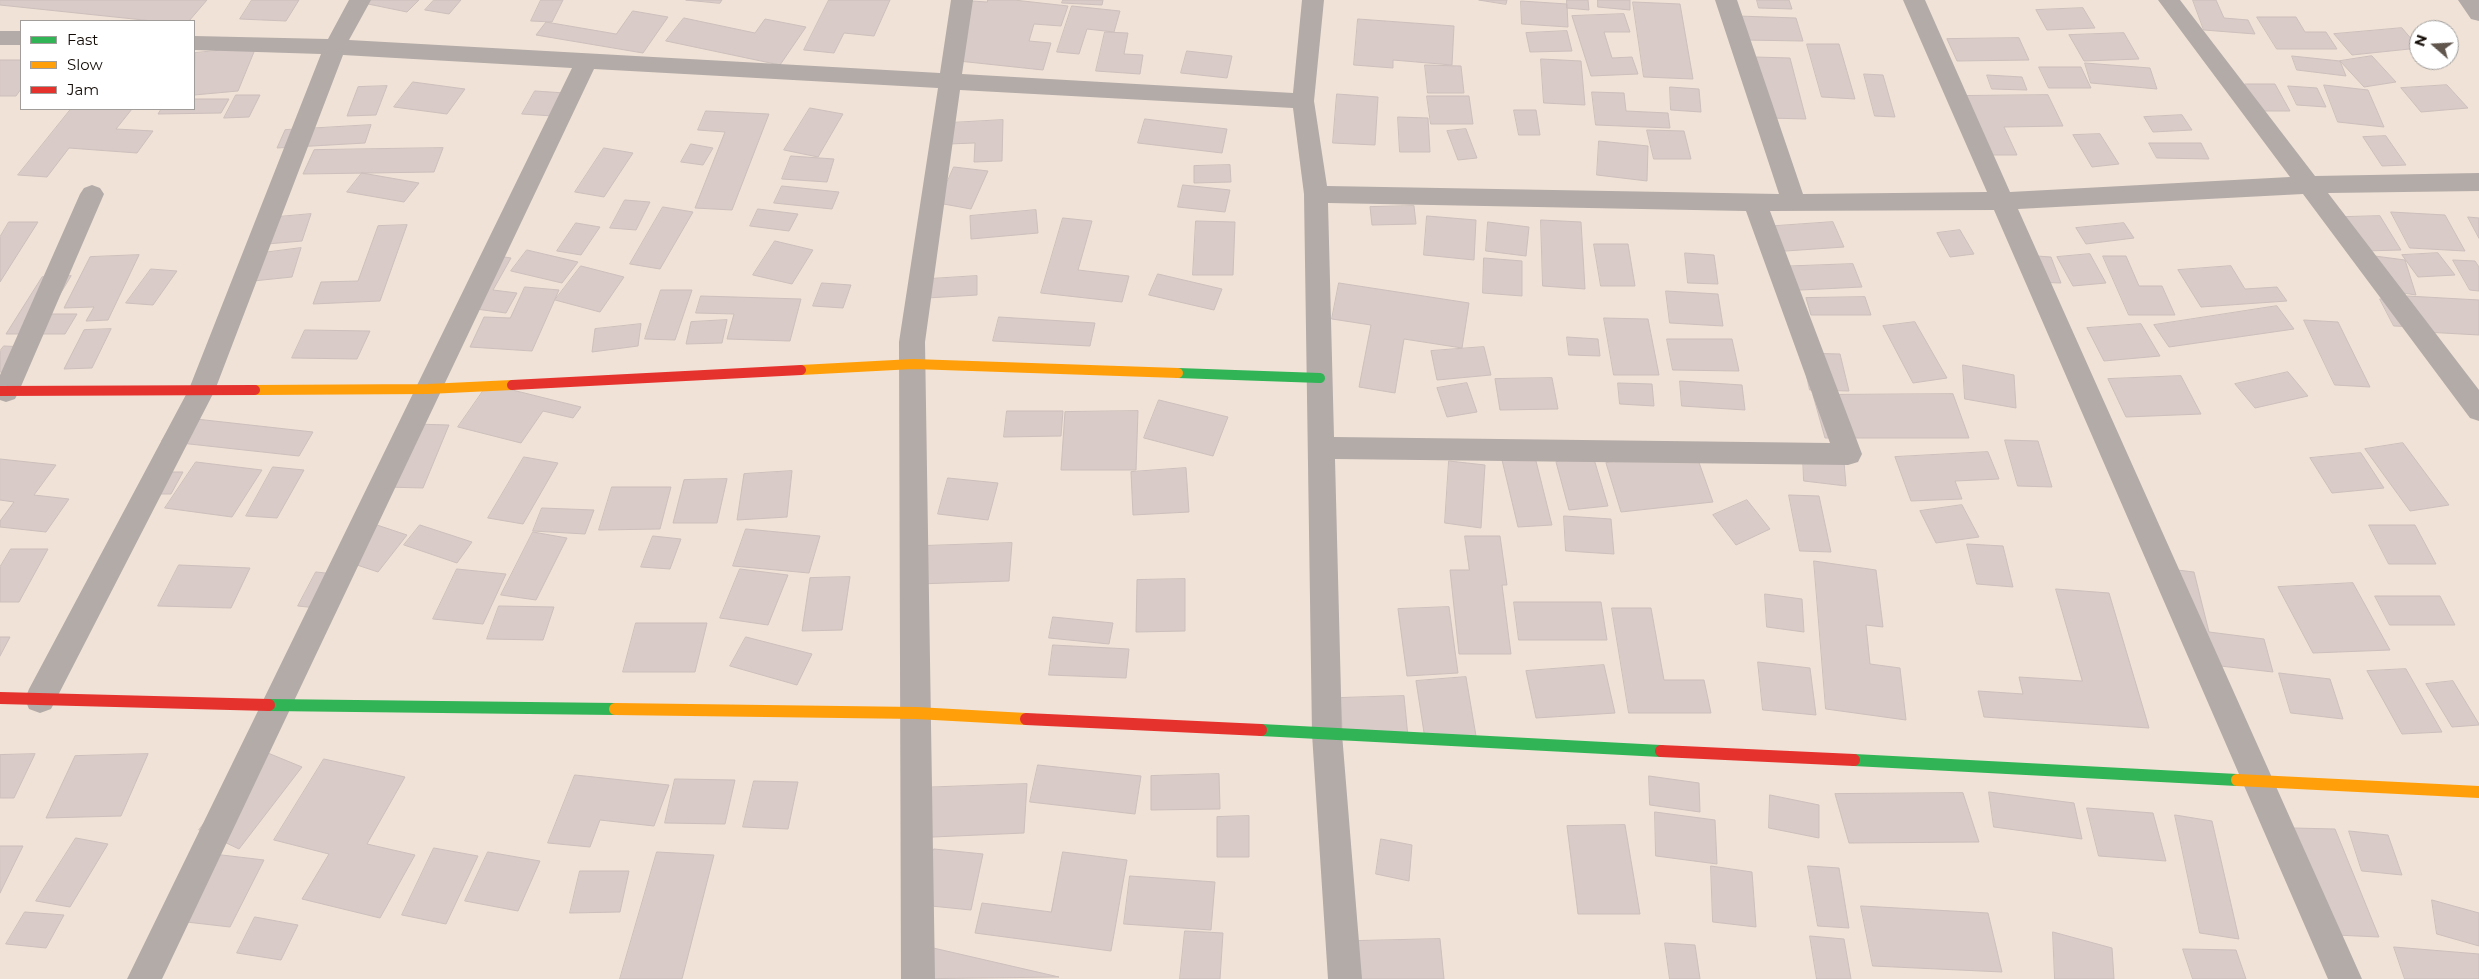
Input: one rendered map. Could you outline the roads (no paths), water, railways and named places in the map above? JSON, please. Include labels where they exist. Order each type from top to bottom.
[{"type":"street","points":[[40,699],[202,390],[335,47],[360,0]]},
{"type":"street","points":[[918,979],[912,342],[962,0]]},
{"type":"street","points":[[1313,0],[1303,101],[1316,194],[1327,734],[1345,979]]},
{"type":"street","points":[[1726,0],[1794,203]]},
{"type":"street","points":[[1914,0],[2257,782],[2346,979]]},
{"type":"street","points":[[2169,0],[2479,410]]},
{"type":"street","points":[[2469,0],[2479,14]]},
{"type":"street","points":[[0,38],[20,38]]},
{"type":"street","points":[[195,43],[335,47],[1303,101]]},
{"type":"street","points":[[144,979],[586,62]]},
{"type":"street","points":[[1316,194],[1755,203],[2004,202],[2308,185],[2479,182]]},
{"type":"street","points":[[92,194],[3,391],[428,388],[913,364],[1320,378]]},
{"type":"street","points":[[1321,448],[1848,454],[1755,203]]},
{"type":"street","points":[[0,698],[276,705],[916,713],[2479,792]]}]
